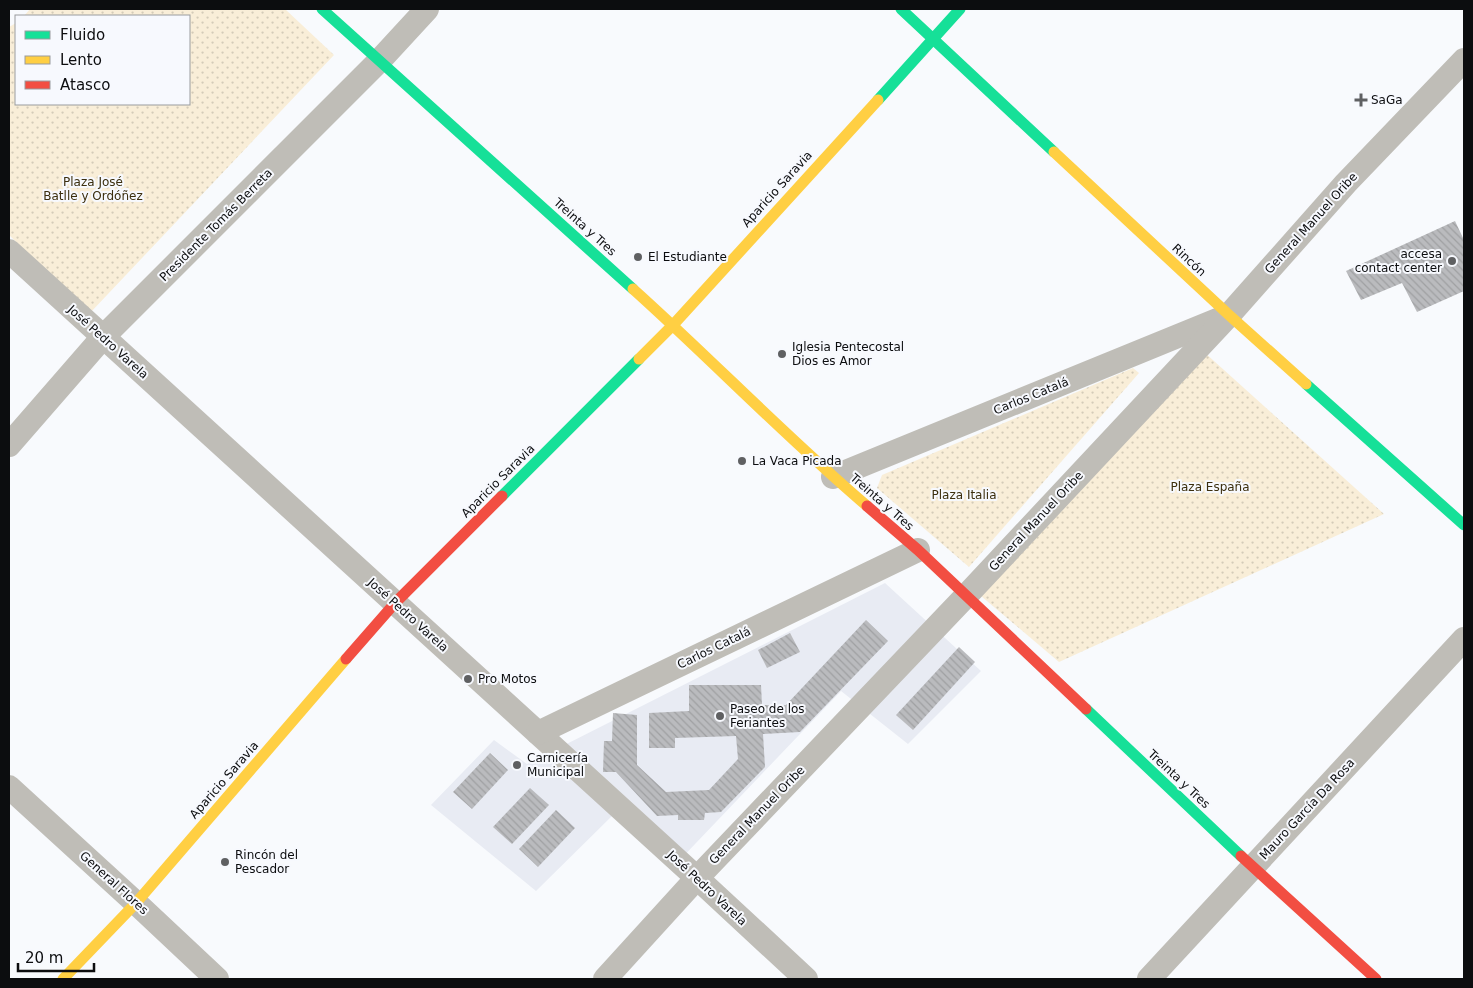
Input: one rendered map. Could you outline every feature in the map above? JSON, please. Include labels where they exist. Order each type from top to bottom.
[{"type":"street","name":"Treinta y Tres","points":[[322,9],[672,325],[832,477],[918,550],[965,597],[1253,868],[1376,979]]},
{"type":"street","name":"Presidente Tomás Berreta","points":[[9,445],[103,337],[380,60],[427,9]]},
{"type":"street","name":"Rincón","points":[[900,9],[1229,315],[1464,526]]},
{"type":"street","name":"Aparicio Saravia","points":[[63,979],[136,903],[395,603],[672,325],[960,9]]},
{"type":"street","name":"General Manuel Oribe","points":[[605,979],[697,878],[965,597],[1229,315],[1346,183],[1464,60]]},
{"type":"street","name":"José Pedro Varela","points":[[9,251],[806,979]]},
{"type":"street","name":"Carlos Catalá","points":[[832,477],[1229,315]]},
{"type":"street","name":"Carlos Catalá","points":[[538,733],[918,550]]},
{"type":"street","name":"Mauro García Da Rosa","points":[[1149,979],[1464,639]]},
{"type":"street","name":"General Flores","points":[[9,787],[217,979]]},
{"type":"shaded area","name":"Paseo de los Feriantes","points":[[885,583],[981,671],[908,744],[841,691],[675,865],[613,815],[536,891],[431,805],[494,740],[527,764]]},
{"type":"green space","name":"Plaza José Batlle y Ordóñez","points":[[30,9],[285,9],[334,55],[90,313],[9,235],[9,27],[15,24],[15,105],[190,105],[190,15],[25,15]]},
{"type":"green space","name":"Plaza España","points":[[1204,352],[1384,514],[1059,662],[981,596]]},
{"type":"green space","name":"Plaza Italia","points":[[1133,368],[1139,373],[969,567],[877,488],[882,475]]},
{"type":"building","points":[[1455,221],[1464,240],[1464,291],[1417,312],[1402,283],[1361,300],[1346,271]]},
{"type":"building","points":[[866,620],[888,641],[800,732],[763,734],[765,767],[721,812],[705,813],[704,820],[678,820],[678,815],[657,816],[616,772],[603,772],[604,741],[612,741],[613,713],[637,715],[637,765],[666,792],[709,790],[738,759],[736,736],[675,738],[675,748],[649,748],[649,713],[689,711],[689,685],[761,685],[762,705],[786,705]]},
{"type":"building","points":[[790,633],[800,652],[767,668],[758,650]]},
{"type":"building","points":[[959,647],[975,662],[913,730],[896,715]]},
{"type":"building","points":[[490,753],[508,770],[472,809],[453,792]]},
{"type":"building","points":[[530,788],[549,805],[512,844],[493,827]]},
{"type":"building","points":[[556,810],[575,828],[538,867],[519,849]]},
{"type":"traffic: fast","points":[[322,9],[633,289]]},
{"type":"traffic: fast","points":[[901,9],[1054,152]]},
{"type":"traffic: fast","points":[[878,100],[960,9]]},
{"type":"traffic: fast","points":[[502,496],[639,359]]},
{"type":"traffic: fast","points":[[1306,384],[1464,525]]},
{"type":"traffic: fast","points":[[1086,709],[1241,856]]},
{"type":"traffic: slow","points":[[639,359],[673,325],[878,100]]},
{"type":"traffic: slow","points":[[1054,152],[1306,384]]},
{"type":"traffic: slow","points":[[633,289],[807,453],[867,506]]},
{"type":"traffic: slow","points":[[63,979],[136,903],[346,659]]},
{"type":"traffic: jam","points":[[346,659],[395,603],[502,496]]},
{"type":"traffic: jam","points":[[867,506],[918,550],[1086,709]]},
{"type":"traffic: jam","points":[[1241,856],[1376,979]]},
{"type":"place","name":"SaGa","points":[[1361,100]]},
{"type":"place","name":"El Estudiante","points":[[638,257]]},
{"type":"place","name":"accesa contact center","points":[[1452,261]]},
{"type":"place","name":"Iglesia Pentecostal Dios es Amor","points":[[782,354]]},
{"type":"place","name":"La Vaca Picada","points":[[742,461]]},
{"type":"place","name":"Pro Motos","points":[[468,679]]},
{"type":"place","name":"Paseo de los Feriantes","points":[[720,716]]},
{"type":"place","name":"Carnicería Municipal","points":[[517,765]]},
{"type":"place","name":"Rincón del Pescador","points":[[225,862]]}]
